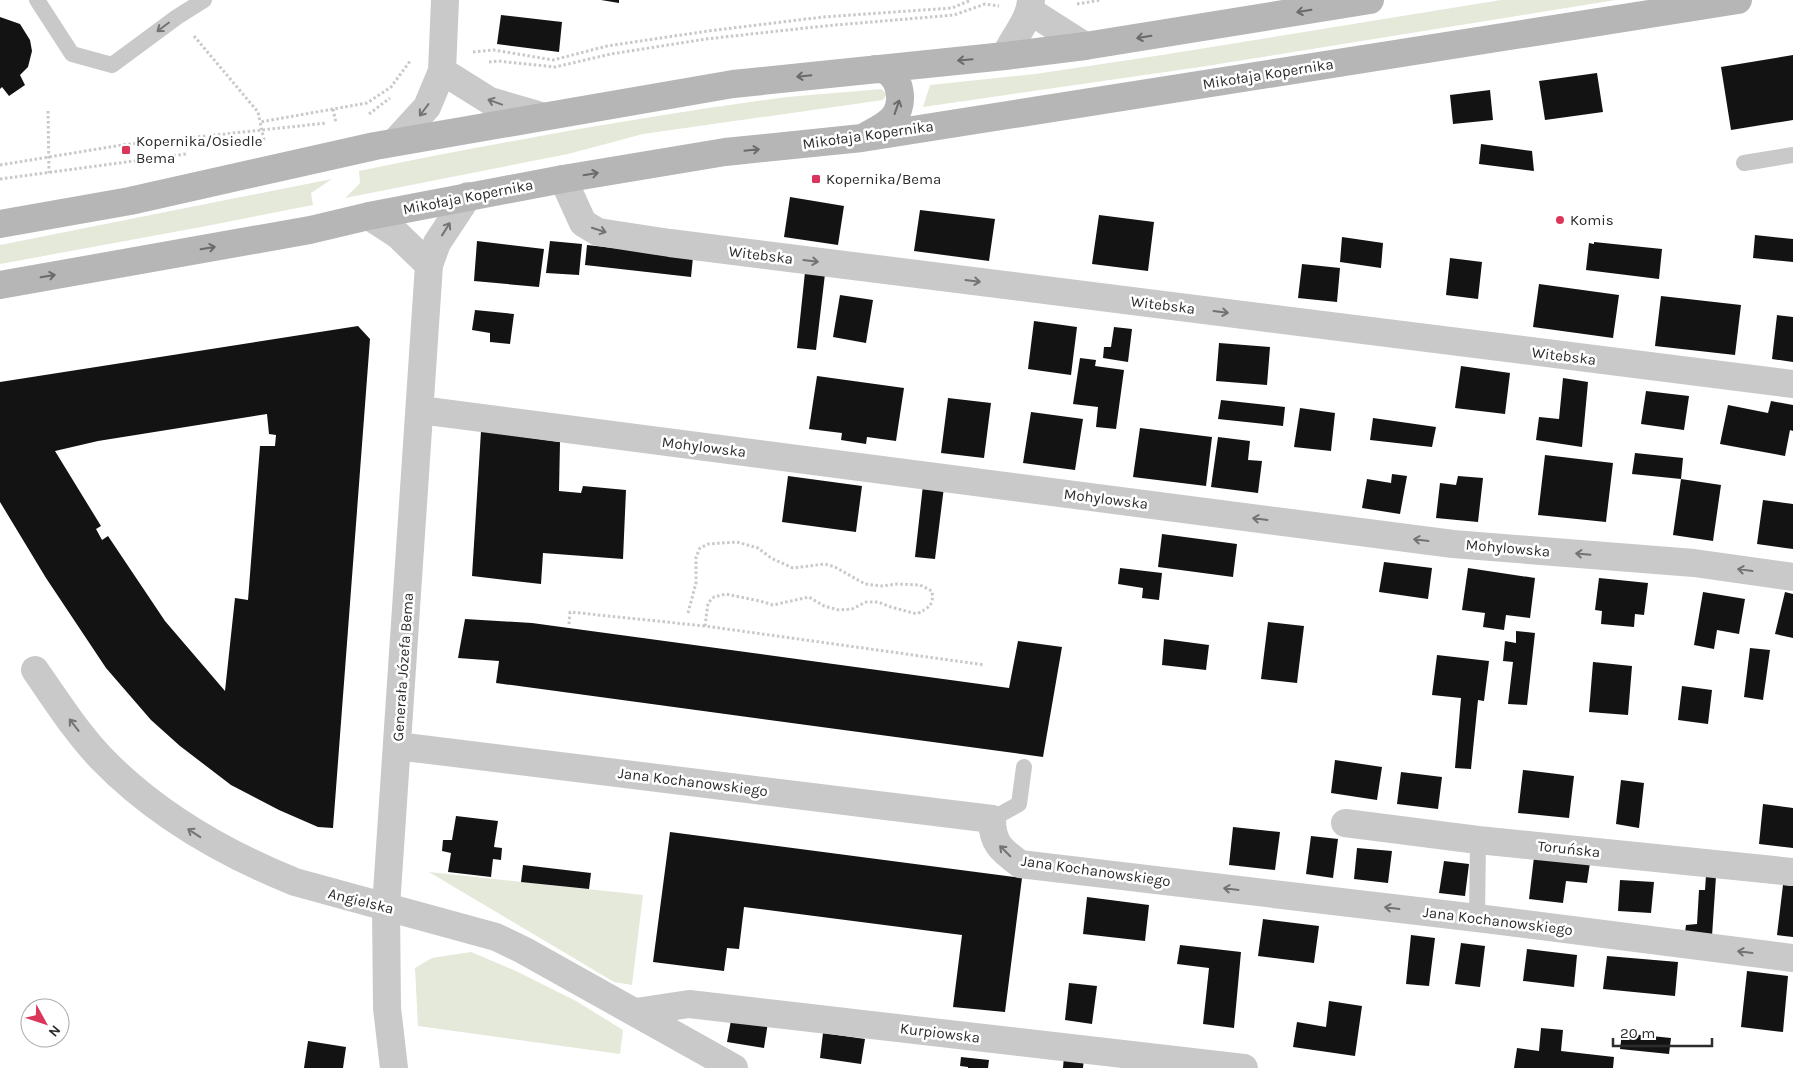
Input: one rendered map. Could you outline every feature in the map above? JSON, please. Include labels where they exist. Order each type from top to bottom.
[{"type":"main road","points":[[0,224],[130,201],[395,142],[733,84],[1085,46],[1370,0]]},
{"type":"main road","name":"Mikołaja Kopernika","points":[[0,284],[310,230],[468,196],[725,152],[862,138],[1738,0]]},
{"type":"main road","points":[[862,138],[892,118],[898,109],[900,99],[899,88],[894,78],[886,71],[875,68]]},
{"type":"street","points":[[395,142],[427,107],[442,71],[445,0]]},
{"type":"street","points":[[1005,56],[1031,6],[1085,46]]},
{"type":"street","points":[[442,71],[490,101],[542,116]]},
{"type":"street","name":"Witebska","points":[[562,179],[583,223],[598,232],[670,243],[1793,384]]},
{"type":"street","name":"Generała Józefa Bema","points":[[394,1068],[387,1008],[386,907],[429,265],[437,243],[468,196]]},
{"type":"street","points":[[369,216],[398,235],[429,265]]},
{"type":"street","name":"Mohylowska","points":[[420,410],[1453,544],[1694,563],[1793,577]]},
{"type":"street","name":"Angielska","points":[[35,670],[82,736],[101,758],[169,817],[202,838],[237,857],[295,882],[496,938],[523,950],[734,1068]]},
{"type":"street","name":"Jana Kochanowskiego","points":[[397,746],[992,819],[992,832],[1001,850],[1020,864],[1793,958]]},
{"type":"street","name":"Toruńska","points":[[1345,823],[1478,840],[1793,872]]},
{"type":"street","name":"Kurpiowska","points":[[636,1012],[690,1004],[1244,1068]]},
{"type":"lane","points":[[37,0],[72,54],[112,65],[177,17],[204,0]]},
{"type":"lane","points":[[1744,163],[1793,155]]},
{"type":"lane","points":[[992,819],[1019,804],[1024,767]]},
{"type":"lane","points":[[1476,918],[1478,840]]},
{"type":"path","points":[[489,62],[498,61],[555,67],[610,54],[706,40],[824,26],[954,16],[985,4],[1031,6]]},
{"type":"path","points":[[177,17],[258,112],[260,122]]},
{"type":"path","points":[[361,116],[369,114],[395,95]]},
{"type":"path","points":[[48,111],[48,173]]},
{"type":"path","points":[[0,165],[122,145],[262,131],[344,120]]},
{"type":"path","points":[[688,613],[696,583],[696,557],[700,548],[708,544],[722,542],[737,542],[758,548],[771,558],[793,568],[826,564],[835,566],[852,578],[865,584],[882,586],[897,584],[920,585],[932,591],[934,600],[930,606],[917,614],[891,608],[878,602],[866,602],[852,609],[839,610],[824,606],[809,597],[773,605],[726,594],[714,597],[708,603],[705,626]]},
{"type":"path","points":[[569,624],[570,612],[705,626],[985,665]]},
{"type":"shaded area","points":[[1501,0],[1616,0],[1200,67],[923,107],[930,85],[1035,74]]},
{"type":"shaded area","points":[[881,89],[887,94],[883,100],[643,134],[568,154],[345,198],[360,183],[359,171],[513,141],[669,114],[786,97]]},
{"type":"shaded area","points":[[332,179],[311,193],[313,205],[0,264],[0,245]]},
{"type":"shaded area","points":[[429,872],[643,895],[632,985],[614,982]]},
{"type":"shaded area","points":[[471,952],[516,971],[576,1001],[623,1030],[620,1054],[418,1026],[415,968],[432,958]]},
{"type":"building","points":[[601,0],[619,0],[619,3]]},
{"type":"building","points":[[501,15],[562,22],[559,52],[497,44]]},
{"type":"building","points":[[0,17],[20,24],[30,40],[32,51],[28,67],[20,75],[25,85],[9,96],[2,87],[0,89]]},
{"type":"building","points":[[1793,55],[1793,120],[1731,130],[1721,67]]},
{"type":"building","points":[[1597,73],[1603,112],[1545,120],[1539,81]]},
{"type":"building","points":[[1490,90],[1493,120],[1453,124],[1450,95]]},
{"type":"building","points":[[1481,144],[1532,151],[1534,171],[1479,164]]},
{"type":"building","points":[[790,197],[844,206],[838,245],[784,237]]},
{"type":"building","points":[[920,210],[995,219],[989,261],[914,251]]},
{"type":"building","points":[[1099,215],[1154,222],[1148,271],[1092,264]]},
{"type":"building","points":[[1755,235],[1793,239],[1793,262],[1753,258]]},
{"type":"building","points":[[1342,237],[1383,243],[1381,268],[1340,262]]},
{"type":"building","points":[[477,241],[544,249],[539,287],[474,281]]},
{"type":"building","points":[[550,241],[582,244],[579,275],[546,273]]},
{"type":"building","points":[[1594,242],[1662,249],[1659,279],[1586,270],[1589,243],[1594,244]]},
{"type":"building","points":[[587,245],[693,257],[691,277],[585,265]]},
{"type":"building","points":[[1450,258],[1482,262],[1478,299],[1446,295]]},
{"type":"building","points":[[1302,264],[1340,268],[1337,302],[1298,298]]},
{"type":"building","points":[[805,272],[825,274],[816,350],[797,348]]},
{"type":"building","points":[[1539,284],[1619,295],[1613,338],[1533,327]]},
{"type":"building","points":[[840,295],[873,300],[866,343],[833,337]]},
{"type":"building","points":[[1661,296],[1741,305],[1735,355],[1655,346]]},
{"type":"building","points":[[475,310],[514,314],[510,344],[490,342],[490,333],[472,330]]},
{"type":"building","points":[[1777,315],[1793,317],[1793,362],[1772,359]]},
{"type":"building","points":[[1034,321],[1077,327],[1071,375],[1028,369]]},
{"type":"building","points":[[358,326],[370,339],[333,828],[318,827],[279,810],[231,785],[180,746],[151,720],[106,668],[46,578],[0,502],[0,382]],"holes":[[[267,414],[269,434],[276,435],[275,446],[260,446],[248,600],[235,598],[225,691],[165,621],[108,536],[102,540],[96,529],[101,526],[55,451],[98,441]]]},
{"type":"building","points":[[1114,327],[1132,329],[1128,362],[1103,358],[1104,347],[1111,347]]},
{"type":"building","points":[[1219,343],[1270,347],[1267,385],[1216,381]]},
{"type":"building","points":[[1080,358],[1096,360],[1095,366],[1124,370],[1116,429],[1096,427],[1098,407],[1073,404]]},
{"type":"building","points":[[1461,366],[1510,373],[1505,414],[1455,408]]},
{"type":"building","points":[[817,376],[904,388],[896,441],[867,437],[866,444],[841,440],[842,433],[809,429]]},
{"type":"building","points":[[1563,378],[1588,382],[1582,447],[1536,440],[1539,417],[1559,419]]},
{"type":"building","points":[[1646,391],[1689,396],[1684,430],[1641,424]]},
{"type":"building","points":[[948,398],[991,403],[984,458],[941,453]]},
{"type":"building","points":[[1221,400],[1285,407],[1283,426],[1218,419]]},
{"type":"building","points":[[1771,401],[1793,405],[1793,431],[1790,430],[1785,456],[1720,444],[1728,405],[1768,413]]},
{"type":"building","points":[[1300,408],[1335,413],[1331,451],[1294,447]]},
{"type":"building","points":[[1031,412],[1083,419],[1075,470],[1023,463]]},
{"type":"building","points":[[1373,418],[1436,427],[1432,447],[1370,440]]},
{"type":"building","points":[[1140,428],[1212,437],[1206,486],[1133,477]]},
{"type":"building","points":[[481,431],[560,442],[559,491],[581,493],[583,486],[626,490],[623,559],[543,553],[541,584],[472,576]]},
{"type":"building","points":[[1218,437],[1250,441],[1248,460],[1262,461],[1258,493],[1211,487]]},
{"type":"building","points":[[1635,453],[1683,458],[1681,479],[1632,474]]},
{"type":"building","points":[[1545,455],[1613,463],[1606,522],[1538,515]]},
{"type":"building","points":[[1392,474],[1407,476],[1400,514],[1362,508],[1367,479],[1391,483]]},
{"type":"building","points":[[788,476],[862,486],[856,532],[782,522]]},
{"type":"building","points":[[1458,476],[1483,478],[1478,522],[1436,518],[1440,483],[1456,485]]},
{"type":"building","points":[[1681,479],[1721,485],[1713,541],[1673,535]]},
{"type":"building","points":[[923,485],[944,487],[935,559],[915,557]]},
{"type":"building","points":[[1763,500],[1793,504],[1793,549],[1757,544]]},
{"type":"building","points":[[1162,534],[1237,544],[1233,577],[1158,567]]},
{"type":"building","points":[[1384,562],[1432,568],[1428,599],[1379,592]]},
{"type":"building","points":[[1120,568],[1162,573],[1159,600],[1142,598],[1143,588],[1118,584]]},
{"type":"building","points":[[1468,568],[1535,578],[1530,618],[1506,615],[1504,630],[1483,627],[1485,613],[1462,610]]},
{"type":"building","points":[[1599,578],[1648,583],[1644,615],[1635,614],[1634,627],[1601,624],[1602,611],[1595,610]]},
{"type":"building","points":[[1703,592],[1745,599],[1739,634],[1717,630],[1714,649],[1694,645]]},
{"type":"building","points":[[1785,592],[1793,594],[1793,638],[1775,634]]},
{"type":"building","points":[[465,619],[532,623],[1009,688],[1018,641],[1062,647],[1043,757],[496,683],[499,661],[458,658]]},
{"type":"building","points":[[1268,622],[1304,626],[1297,683],[1261,679]]},
{"type":"building","points":[[1516,631],[1535,633],[1527,705],[1508,704],[1513,662],[1503,661],[1505,641],[1516,643]]},
{"type":"building","points":[[1164,639],[1209,645],[1206,670],[1162,665]]},
{"type":"building","points":[[1750,648],[1770,650],[1763,700],[1744,697]]},
{"type":"building","points":[[1437,655],[1489,661],[1484,701],[1478,700],[1471,769],[1455,768],[1461,698],[1432,695]]},
{"type":"building","points":[[1593,662],[1632,666],[1628,715],[1589,712]]},
{"type":"building","points":[[1682,686],[1712,690],[1708,724],[1678,720]]},
{"type":"building","points":[[1335,760],[1382,767],[1377,800],[1331,793]]},
{"type":"building","points":[[1523,770],[1574,776],[1569,818],[1518,813]]},
{"type":"building","points":[[1401,772],[1442,777],[1438,809],[1397,804]]},
{"type":"building","points":[[1621,780],[1644,783],[1639,828],[1616,824]]},
{"type":"building","points":[[1763,804],[1793,808],[1793,848],[1759,844]]},
{"type":"building","points":[[456,816],[498,821],[494,847],[502,848],[501,860],[493,859],[491,877],[448,872],[451,853],[442,851],[443,840],[452,840]]},
{"type":"building","points":[[1233,827],[1280,832],[1275,870],[1229,865]]},
{"type":"building","points":[[670,832],[1022,878],[1005,1012],[953,1007],[962,935],[744,907],[739,949],[727,948],[724,971],[653,962]]},
{"type":"building","points":[[1311,836],[1338,839],[1333,878],[1306,874]]},
{"type":"building","points":[[1357,848],[1392,851],[1388,883],[1354,879]]},
{"type":"building","points":[[1534,857],[1590,863],[1587,883],[1566,881],[1563,903],[1529,899]]},
{"type":"building","points":[[1444,861],[1469,864],[1465,896],[1439,893]]},
{"type":"building","points":[[523,865],[591,873],[589,889],[521,882]]},
{"type":"building","points":[[1706,875],[1716,876],[1712,936],[1685,933],[1686,925],[1697,924],[1699,890],[1705,890]]},
{"type":"building","points":[[1620,880],[1654,882],[1651,913],[1618,911]]},
{"type":"building","points":[[1783,885],[1793,886],[1793,937],[1777,935]]},
{"type":"building","points":[[1087,897],[1149,905],[1145,941],[1083,934]]},
{"type":"building","points":[[1263,919],[1319,926],[1314,963],[1258,956]]},
{"type":"building","points":[[1411,935],[1435,938],[1429,986],[1406,984]]},
{"type":"building","points":[[1461,943],[1485,946],[1480,987],[1455,984]]},
{"type":"building","points":[[1180,945],[1241,952],[1234,1028],[1203,1024],[1209,968],[1177,964]]},
{"type":"building","points":[[1527,949],[1577,955],[1574,987],[1523,981]]},
{"type":"building","points":[[1607,956],[1678,962],[1675,996],[1603,989]]},
{"type":"building","points":[[1747,971],[1788,976],[1783,1032],[1741,1027]]},
{"type":"building","points":[[1069,983],[1097,986],[1092,1024],[1065,1020]]},
{"type":"building","points":[[1329,1001],[1362,1006],[1355,1056],[1293,1047],[1297,1022],[1326,1027]]},
{"type":"building","points":[[732,1015],[768,1022],[764,1048],[727,1042]]},
{"type":"building","points":[[1541,1028],[1563,1030],[1561,1051],[1614,1057],[1613,1068],[1514,1068],[1517,1048],[1539,1051]]},
{"type":"building","points":[[823,1033],[865,1039],[861,1064],[820,1058]]},
{"type":"building","points":[[1622,1033],[1671,1038],[1669,1054],[1620,1049]]},
{"type":"building","points":[[308,1041],[346,1047],[343,1068],[304,1068]]},
{"type":"building","points":[[1064,1056],[1084,1058],[1083,1068],[1063,1068]]},
{"type":"building","points":[[961,1057],[989,1060],[988,1068],[960,1066]]},
{"type":"place","name":"Kopernika/Osiedle Bema","points":[[126,150]]},
{"type":"place","name":"Kopernika/Bema","points":[[816,179]]},
{"type":"place","name":"Komis","points":[[1560,220]]}]
